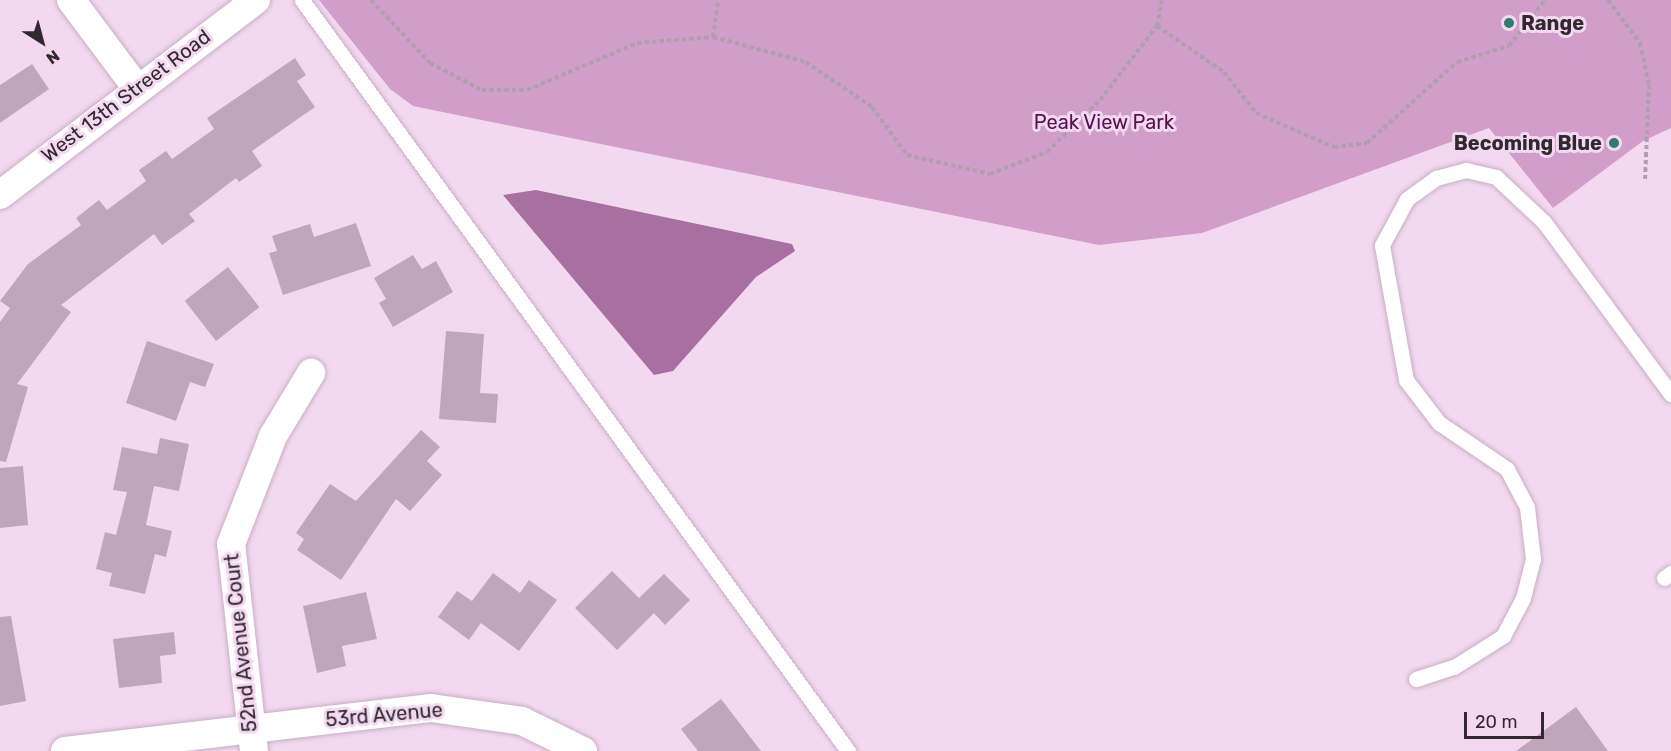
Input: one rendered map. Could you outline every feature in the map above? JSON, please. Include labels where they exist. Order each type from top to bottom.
[{"type":"street","points":[[70,0],[136,87]]},
{"type":"street","name":"West 13th Street Road","points":[[0,195],[136,87],[256,0]]},
{"type":"street","name":"52nd Avenue Court","points":[[251,739],[231,544],[273,436],[311,373]]},
{"type":"street","name":"53rd Avenue","points":[[65,751],[251,739],[431,708],[522,722],[584,751]]},
{"type":"lane","points":[[302,0],[848,751]]},
{"type":"lane","points":[[1416,679],[1454,667],[1503,636],[1523,598],[1533,559],[1527,507],[1507,469],[1439,423],[1406,380],[1382,245],[1407,199],[1436,178],[1466,170],[1496,177],[1544,222],[1671,394]]},
{"type":"path","points":[[371,0],[430,63],[482,90],[527,90],[637,43],[713,37],[806,62],[872,107],[907,155],[990,174],[1047,152],[1100,100],[1157,26],[1162,0]]},
{"type":"path","points":[[713,37],[718,0]]},
{"type":"path","points":[[1157,26],[1224,72],[1256,113],[1334,147],[1367,143],[1457,62],[1509,46],[1545,0]]},
{"type":"path","points":[[1608,0],[1640,43],[1649,85],[1645,179]]},
{"type":"green space","name":"Peak View Park","points":[[319,0],[1671,0],[1671,128],[1643,141],[1553,208],[1489,128],[1202,233],[1099,245],[413,106],[390,89]]},
{"type":"shaded area","points":[[536,190],[792,244],[795,251],[756,277],[673,371],[654,375],[503,195]]},
{"type":"building","points":[[295,58],[306,75],[297,81],[315,107],[252,151],[262,166],[239,182],[236,178],[189,214],[195,221],[162,245],[154,234],[61,305],[71,312],[17,384],[28,387],[6,462],[0,461],[0,322],[10,308],[0,301],[28,264],[81,225],[76,218],[99,200],[107,210],[146,181],[139,170],[166,151],[172,159],[214,129],[207,118]]},
{"type":"building","points":[[32,64],[49,89],[0,123],[0,85]]},
{"type":"building","points":[[356,223],[371,266],[283,295],[269,253],[277,251],[272,236],[310,224],[314,237]]},
{"type":"building","points":[[413,255],[422,269],[436,261],[453,292],[393,327],[379,303],[386,299],[374,278]]},
{"type":"building","points":[[228,267],[259,307],[216,341],[185,301]]},
{"type":"building","points":[[446,331],[484,334],[480,393],[498,394],[496,423],[439,419]]},
{"type":"building","points":[[147,341],[214,364],[205,387],[190,382],[176,421],[126,403]]},
{"type":"building","points":[[421,430],[440,447],[427,461],[442,475],[410,511],[396,499],[341,580],[297,550],[304,539],[296,533],[330,484],[356,501]]},
{"type":"building","points":[[160,438],[189,444],[179,491],[154,486],[146,525],[172,531],[166,557],[155,554],[145,594],[109,586],[112,573],[96,569],[105,532],[116,535],[127,492],[113,490],[122,447],[157,454]]},
{"type":"building","points":[[23,466],[28,525],[0,528],[0,468]]},
{"type":"building","points":[[612,571],[639,598],[664,574],[690,600],[665,625],[654,613],[617,650],[575,608]]},
{"type":"building","points":[[493,573],[520,593],[529,580],[557,600],[519,651],[481,623],[469,640],[438,617],[457,591],[472,601]]},
{"type":"building","points":[[366,592],[377,639],[342,646],[346,666],[317,673],[303,606]]},
{"type":"building","points":[[11,616],[26,701],[0,706],[0,617]]},
{"type":"building","points":[[174,632],[176,654],[160,656],[162,683],[119,688],[113,639]]},
{"type":"building","points":[[721,699],[761,751],[698,751],[681,729]]},
{"type":"building","points":[[1576,707],[1608,751],[1516,751]]},
{"type":"place","name":"Range","points":[[1509,23]]},
{"type":"place","name":"Becoming Blue","points":[[1614,143]]}]
